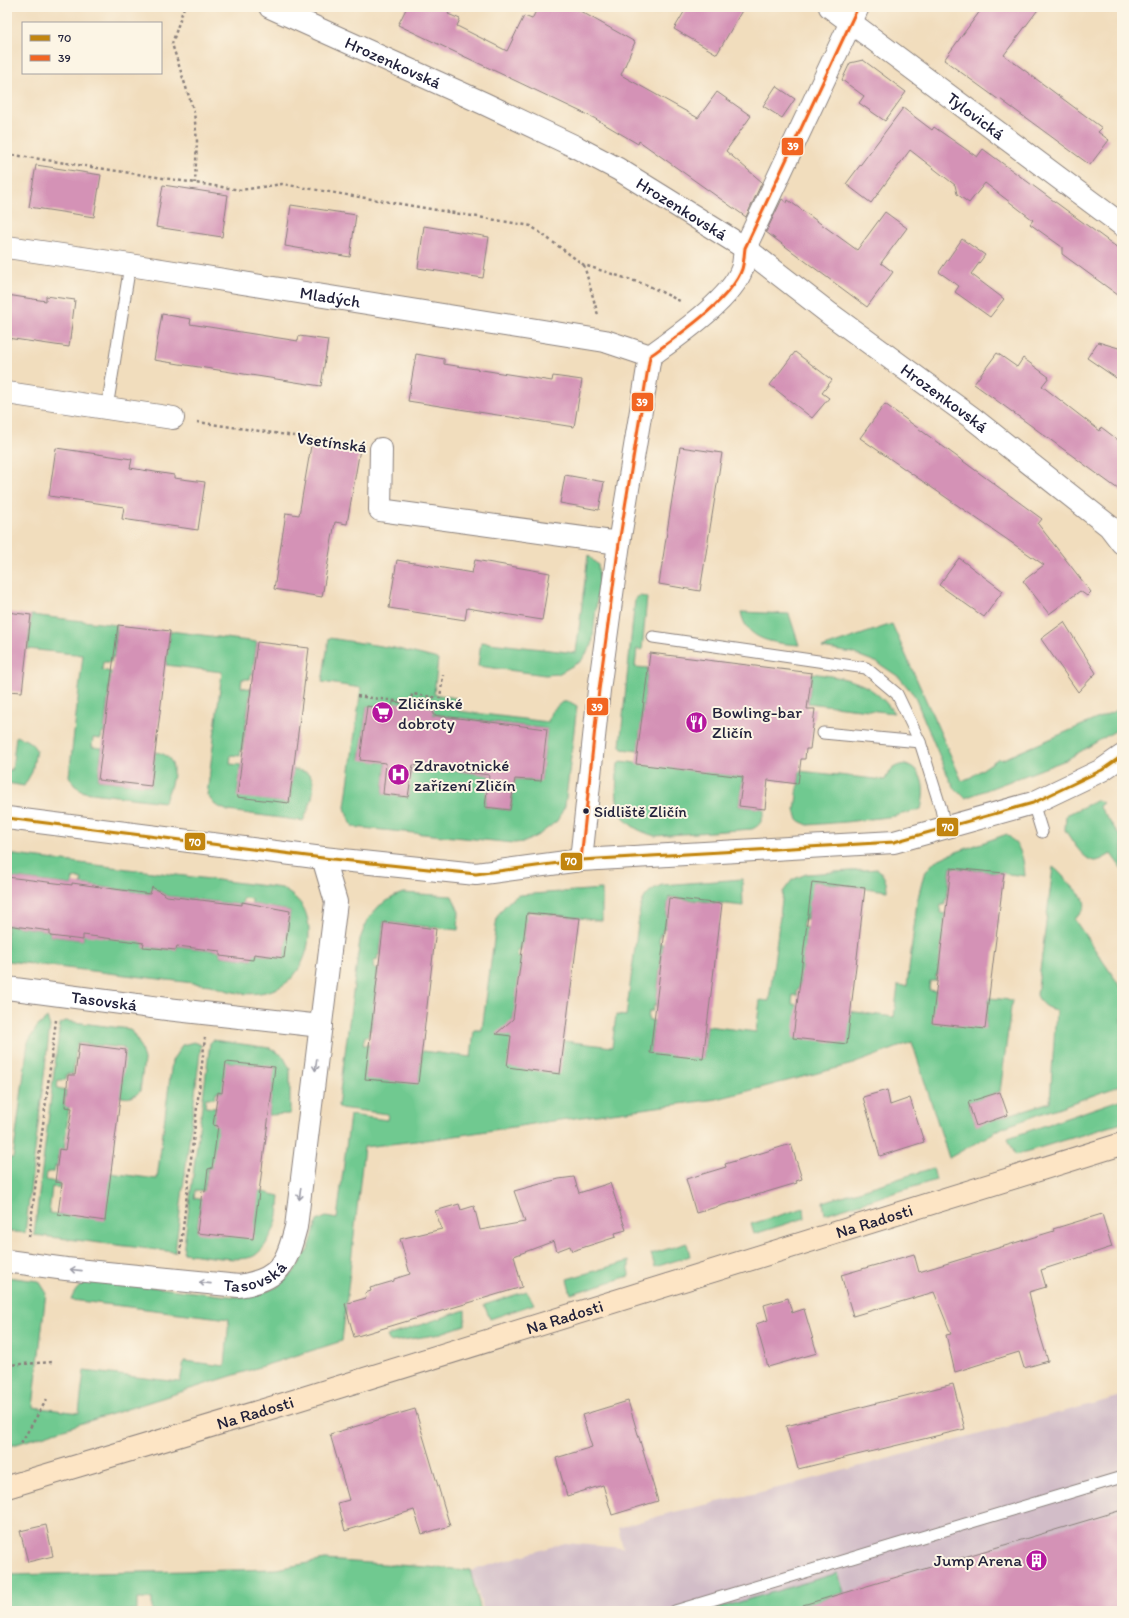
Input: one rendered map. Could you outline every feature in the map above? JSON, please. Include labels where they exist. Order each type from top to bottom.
[{"type":"main road","name":"Na Radosti","points":[[7,1487],[284,1404],[1122,1144]]},
{"type":"street","name":"Hrozenkovská","points":[[270,7],[483,102],[574,146],[630,177],[745,248],[830,314],[971,417],[1109,526],[1122,543]]},
{"type":"street","name":"Tylovická","points":[[830,7],[855,15],[1122,225]]},
{"type":"street","points":[[581,860],[599,690],[619,543],[650,356],[706,313],[730,289],[742,270],[745,248],[855,15]]},
{"type":"street","name":"Mladých","points":[[7,248],[130,265],[605,341],[650,356]]},
{"type":"street","points":[[7,393],[173,418]]},
{"type":"street","name":"Vsetínská","points":[[381,449],[380,510],[619,543]]},
{"type":"street","points":[[7,818],[323,858],[476,874],[581,860],[894,842],[1033,803],[1102,770],[1122,756]]},
{"type":"street","name":"Tasovská","points":[[7,1261],[66,1269],[239,1286],[252,1284],[272,1276],[286,1261],[296,1227],[336,902],[323,858]]},
{"type":"street","name":"Tasovská","points":[[7,988],[167,1009],[321,1026]]},
{"type":"lane","points":[[107,408],[130,265]]},
{"type":"lane","points":[[653,637],[866,668],[897,694],[920,742],[941,809],[945,828]]},
{"type":"lane","points":[[823,733],[920,742]]},
{"type":"lane","points":[[1033,803],[1042,832]]},
{"type":"lane","points":[[675,1611],[1122,1477]]},
{"type":"path","points":[[184,7],[172,44],[194,112],[197,141],[195,183]]},
{"type":"path","points":[[7,154],[241,190],[282,184],[531,226],[584,265],[647,285],[706,313]]},
{"type":"path","points":[[584,265],[605,341]]},
{"type":"path","name":"Vsetínská","points":[[173,418],[381,449]]},
{"type":"path","points":[[357,696],[411,703],[412,694],[440,698],[443,675]]},
{"type":"path","points":[[29,1238],[56,1017]]},
{"type":"path","points":[[180,1257],[206,1036]]},
{"type":"path","points":[[7,1365],[53,1362]]},
{"type":"path","points":[[21,1443],[47,1399]]},
{"type":"shaded area","points":[[1122,1396],[1122,1611],[484,1611],[470,1571],[565,1543],[623,1548],[618,1528],[670,1513],[782,1487]]},
{"type":"green space","points":[[588,555],[598,565],[599,580],[592,645],[581,661],[558,674],[545,675],[478,666],[481,642],[576,653]]},
{"type":"green space","points":[[639,596],[647,597],[642,650],[637,649],[635,667],[648,668],[638,751],[622,749],[620,746],[635,599]]},
{"type":"green space","points":[[741,612],[789,614],[799,645],[772,642],[755,635],[749,630],[744,622]]},
{"type":"green space","points":[[31,615],[117,625],[114,657],[112,657],[111,662],[103,662],[102,670],[111,672],[104,733],[102,733],[101,739],[93,738],[92,747],[102,748],[98,780],[151,786],[155,752],[164,754],[172,765],[173,772],[170,788],[164,802],[84,792],[74,785],[69,776],[83,655],[28,649]]},
{"type":"green space","points":[[892,624],[962,781],[971,777],[999,758],[1001,760],[1122,708],[1122,727],[1066,760],[965,798],[950,781],[914,695],[899,677],[878,663],[852,653],[822,648]]},
{"type":"green space","points":[[170,631],[257,642],[250,679],[242,679],[241,687],[251,689],[242,750],[240,756],[231,755],[230,764],[241,765],[237,796],[289,803],[293,769],[306,772],[311,776],[313,788],[308,810],[303,821],[228,811],[215,805],[207,795],[222,672],[166,665]]},
{"type":"green space","points":[[329,638],[394,648],[438,659],[434,694],[456,698],[454,704],[459,705],[458,711],[548,722],[551,712],[562,702],[570,702],[577,706],[565,806],[557,821],[540,834],[525,842],[514,843],[353,827],[345,807],[361,688],[322,682]],"holes":[[[367,706],[547,729],[541,781],[515,779],[510,810],[485,807],[489,775],[413,765],[408,797],[383,794],[386,763],[360,759]]]},
{"type":"green space","points":[[812,673],[837,677],[867,687],[877,694],[894,713],[808,703]]},
{"type":"green space","points":[[16,736],[28,741],[36,750],[32,772],[24,786],[7,783],[7,770],[12,770]]},
{"type":"green space","points":[[621,761],[743,777],[739,806],[765,809],[761,821],[758,826],[752,829],[655,836],[641,831],[631,825],[624,818],[617,800],[616,789],[618,764]]},
{"type":"green space","points":[[906,764],[913,767],[921,777],[923,796],[921,809],[895,816],[846,822],[808,825],[798,820],[795,810],[800,771],[885,780],[888,773],[893,768]]},
{"type":"green space","points":[[1098,800],[1103,803],[1099,806],[1122,839],[1122,869],[1111,854],[1096,861],[1087,858],[1074,844],[1065,830],[1066,815]]},
{"type":"green space","points":[[1007,834],[1019,848],[1025,876],[951,867],[947,898],[945,900],[945,905],[941,905],[940,913],[946,914],[938,975],[936,975],[936,981],[930,981],[929,990],[936,991],[985,1028],[989,998],[1012,1000],[1000,1092],[968,1102],[976,1125],[1050,1102],[1056,1010],[1044,1006],[1037,995],[1053,867],[1083,898],[1085,905],[1084,908],[1074,919],[1122,989],[1122,1085],[1004,1127],[949,1158],[912,1042],[853,1064],[717,1099],[552,1121],[442,1138],[364,1147],[342,1341],[7,1447],[7,1277],[39,1281],[46,1292],[33,1407],[79,1413],[84,1371],[180,1382],[184,1361],[225,1366],[229,1319],[71,1300],[79,1287],[86,1283],[100,1281],[237,1297],[263,1293],[277,1287],[294,1272],[309,1248],[317,1221],[326,1217],[337,1219],[350,1115],[387,1120],[388,1114],[340,1108],[338,1106],[360,939],[368,919],[379,906],[395,896],[403,893],[452,896],[459,912],[458,930],[384,922],[380,954],[378,955],[377,960],[374,961],[373,968],[378,970],[371,1030],[369,1030],[368,1037],[365,1036],[363,1045],[369,1045],[418,1083],[422,1051],[471,1057],[474,1030],[482,1030],[497,917],[506,904],[515,897],[519,895],[602,889],[602,921],[528,911],[523,943],[521,949],[518,949],[517,957],[522,958],[511,1026],[564,1041],[612,1047],[616,1015],[626,1016],[640,909],[645,897],[650,891],[662,885],[742,879],[743,906],[669,897],[665,929],[663,929],[662,934],[660,934],[659,943],[663,944],[656,1005],[654,1005],[653,1011],[649,1011],[648,1019],[654,1021],[650,1052],[703,1059],[707,1026],[756,1032],[760,1000],[769,1001],[783,892],[792,880],[806,874],[878,869],[882,874],[886,882],[887,891],[813,881],[809,913],[807,913],[807,919],[804,919],[802,927],[807,928],[799,989],[797,991],[797,996],[793,995],[792,1004],[894,1017],[898,985],[907,986],[917,902],[924,874],[935,861]]},
{"type":"green space","points":[[7,854],[282,888],[300,903],[308,919],[308,943],[305,955],[294,976],[285,984],[266,992],[250,994],[234,992],[210,985],[7,961],[7,925],[50,931],[50,936],[83,940],[83,934],[144,942],[144,947],[176,950],[177,946],[220,951],[220,956],[252,960],[254,954],[284,958],[290,911],[252,904],[252,899],[243,898],[242,905],[167,896],[157,890],[151,890],[150,894],[81,884],[82,879],[73,878],[72,885],[7,877]]},
{"type":"green space","points":[[47,1018],[50,1026],[25,1233],[7,1231],[7,1158],[13,1158],[28,1042],[37,1027]]},
{"type":"green space","points":[[65,1021],[130,1029],[140,1045],[144,1060],[140,1091],[128,1098],[122,1097],[119,1096],[124,1048],[77,1043],[73,1074],[66,1074],[66,1080],[58,1080],[57,1088],[66,1090],[64,1106],[69,1107],[64,1150],[59,1150],[57,1166],[55,1166],[54,1172],[47,1172],[46,1180],[60,1183],[59,1188],[52,1187],[49,1213],[104,1219],[110,1173],[157,1179],[172,1061],[182,1045],[194,1042],[201,1045],[175,1252],[34,1235],[60,1024]]},
{"type":"green space","points":[[213,1040],[270,1048],[283,1056],[290,1069],[290,1114],[269,1115],[274,1067],[227,1062],[223,1092],[216,1092],[215,1098],[206,1098],[205,1107],[216,1108],[219,1125],[213,1168],[208,1168],[204,1191],[195,1190],[194,1198],[204,1200],[200,1206],[197,1232],[259,1191],[280,1196],[277,1220],[270,1237],[265,1246],[258,1253],[248,1258],[230,1259],[183,1253],[210,1043]]},
{"type":"green space","points":[[1122,1099],[1122,1123],[1015,1155],[1008,1138]]},
{"type":"green space","points":[[933,1168],[936,1180],[825,1214],[823,1202]]},
{"type":"green space","points":[[804,1208],[805,1218],[754,1234],[751,1224]]},
{"type":"green space","points":[[687,1243],[690,1256],[655,1267],[651,1254]]},
{"type":"green space","points":[[629,1261],[629,1276],[571,1294],[567,1279]]},
{"type":"green space","points":[[527,1291],[534,1304],[490,1319],[484,1305]]},
{"type":"green space","points":[[465,1310],[465,1325],[435,1335],[390,1342],[387,1336]]},
{"type":"green space","points":[[325,1560],[470,1570],[481,1611],[152,1611],[152,1599],[137,1599],[137,1611],[7,1611],[7,1575],[276,1569]]},
{"type":"green space","points":[[838,1573],[844,1593],[782,1611],[709,1611]]},
{"type":"building","points":[[407,7],[452,7],[448,14],[460,19],[457,26],[507,51],[524,16],[532,19],[538,7],[573,7],[635,42],[621,75],[698,118],[717,92],[751,116],[726,151],[762,182],[746,217],[639,141],[638,144],[594,118],[398,25]]},
{"type":"building","points":[[687,7],[744,7],[717,54],[674,29]]},
{"type":"building","points":[[983,7],[1040,7],[1004,55],[1102,128],[1098,132],[1109,140],[1090,165],[944,60]]},
{"type":"building","points":[[863,60],[906,92],[885,121],[859,103],[864,96],[842,80],[850,63]]},
{"type":"building","points":[[776,86],[795,99],[782,118],[763,106]]},
{"type":"building","points":[[903,108],[932,130],[934,127],[977,157],[983,149],[1122,251],[1122,298],[1062,254],[1062,247],[1030,224],[1033,220],[985,183],[969,203],[957,194],[955,185],[910,150],[871,203],[846,184]]},
{"type":"building","points":[[36,165],[101,175],[94,217],[29,207]]},
{"type":"building","points":[[163,185],[228,195],[222,237],[156,227]]},
{"type":"building","points":[[782,199],[787,203],[788,200],[857,250],[885,212],[907,228],[881,263],[893,272],[867,307],[766,232]]},
{"type":"building","points":[[291,205],[356,215],[350,257],[285,246]]},
{"type":"building","points":[[424,226],[489,237],[483,278],[418,268]]},
{"type":"building","points":[[962,239],[985,255],[971,274],[1004,299],[990,317],[955,292],[959,286],[939,272]]},
{"type":"building","points":[[7,295],[46,301],[46,296],[75,300],[69,347],[7,338]]},
{"type":"building","points":[[162,314],[191,319],[190,324],[298,341],[299,336],[328,340],[321,386],[154,360]]},
{"type":"building","points":[[1098,342],[1122,349],[1122,382],[1087,358]]},
{"type":"building","points":[[795,352],[832,380],[822,393],[829,398],[812,418],[770,385]]},
{"type":"building","points":[[997,353],[1017,367],[1023,358],[1049,377],[1042,386],[1100,431],[1101,427],[1122,443],[1122,492],[974,384]]},
{"type":"building","points":[[416,354],[444,359],[444,364],[552,381],[553,376],[582,380],[574,427],[408,401]]},
{"type":"building","points":[[885,404],[1042,519],[1038,524],[1091,592],[1087,596],[1080,591],[1049,614],[1023,581],[1044,565],[860,438]]},
{"type":"building","points":[[312,440],[360,449],[347,524],[335,522],[322,597],[274,589],[286,513],[299,515]]},
{"type":"building","points":[[680,447],[722,453],[700,591],[659,584]]},
{"type":"building","points":[[56,448],[132,459],[130,468],[174,475],[174,478],[205,482],[198,530],[122,519],[124,507],[49,496]]},
{"type":"building","points":[[565,475],[604,482],[599,510],[560,503]]},
{"type":"building","points":[[959,558],[1003,591],[984,617],[939,585]]},
{"type":"building","points":[[397,560],[472,573],[475,560],[550,573],[542,620],[467,608],[465,620],[389,608]]},
{"type":"building","points":[[7,612],[31,615],[22,692],[7,691]]},
{"type":"building","points":[[1064,622],[1096,673],[1078,692],[1041,639]]},
{"type":"building","points":[[118,625],[170,631],[151,786],[98,780]]},
{"type":"building","points":[[257,642],[309,648],[289,803],[237,797]]},
{"type":"building","points":[[650,653],[812,673],[807,709],[815,709],[810,749],[806,749],[805,759],[801,759],[798,784],[768,780],[765,809],[739,806],[743,777],[636,764]]},
{"type":"building","points":[[393,702],[434,707],[433,715],[547,729],[541,781],[515,779],[510,810],[485,807],[489,775],[413,765],[408,797],[383,794],[386,763],[360,760],[367,706],[392,710]]},
{"type":"building","points":[[951,868],[1004,873],[985,1029],[932,1023]]},
{"type":"building","points":[[7,877],[72,885],[72,883],[150,894],[152,887],[167,896],[242,905],[242,902],[290,911],[284,958],[254,954],[253,960],[220,956],[220,951],[177,946],[176,950],[143,947],[144,943],[83,935],[83,940],[50,936],[50,931],[7,925]]},
{"type":"building","points":[[812,882],[865,888],[847,1044],[793,1038]]},
{"type":"building","points":[[669,898],[722,904],[703,1059],[650,1053]]},
{"type":"building","points":[[527,913],[580,918],[560,1074],[507,1067],[511,1036],[496,1034],[513,1019]]},
{"type":"building","points":[[384,922],[436,929],[418,1084],[365,1079]]},
{"type":"building","points":[[79,1044],[126,1050],[105,1221],[58,1214],[62,1183],[55,1182],[59,1149],[65,1150],[72,1108],[65,1107],[68,1075],[75,1075]]},
{"type":"building","points":[[226,1062],[275,1067],[253,1239],[197,1233],[202,1191],[205,1192],[208,1169],[212,1168],[218,1126],[213,1125],[218,1092],[222,1093]]},
{"type":"building","points":[[887,1090],[890,1105],[910,1098],[924,1142],[880,1156],[863,1097]]},
{"type":"building","points":[[1000,1092],[1008,1115],[976,1126],[968,1102]]},
{"type":"building","points":[[791,1144],[802,1179],[796,1181],[797,1183],[696,1213],[686,1179],[726,1167],[725,1164]]},
{"type":"building","points":[[574,1177],[579,1193],[610,1183],[626,1230],[615,1233],[616,1237],[572,1251],[570,1246],[557,1251],[554,1241],[514,1256],[522,1287],[354,1337],[345,1304],[366,1298],[365,1293],[371,1291],[370,1288],[394,1281],[394,1279],[410,1274],[400,1239],[442,1229],[435,1211],[459,1204],[461,1210],[474,1206],[480,1230],[525,1222],[514,1191],[559,1179]]},
{"type":"building","points":[[1102,1214],[1112,1247],[1041,1270],[1046,1287],[1029,1292],[1048,1361],[1024,1368],[1019,1352],[955,1372],[946,1335],[951,1334],[934,1292],[853,1316],[841,1275],[914,1254],[919,1272],[1054,1231],[1053,1229]]},
{"type":"building","points":[[788,1298],[792,1313],[804,1309],[817,1353],[768,1367],[756,1324],[768,1320],[764,1305]]},
{"type":"building","points":[[953,1384],[965,1429],[798,1469],[786,1426]]},
{"type":"building","points":[[628,1401],[658,1501],[612,1515],[603,1485],[567,1496],[556,1458],[592,1447],[582,1415]]},
{"type":"building","points":[[415,1409],[450,1526],[422,1534],[414,1510],[345,1531],[338,1503],[349,1500],[330,1434]]},
{"type":"building","name":"Jump Arena","points":[[1122,1510],[1122,1611],[804,1611],[803,1605]]},
{"type":"building","points":[[46,1525],[53,1556],[28,1562],[20,1531]]},
{"type":"transit line","name":"39","points":[[581,860],[599,690],[619,543],[650,356],[702,317],[727,293],[736,281],[743,267],[745,248],[858,7]]},
{"type":"transit line","name":"70","points":[[7,818],[323,858],[476,874],[581,860],[894,842],[1033,803],[1102,770],[1122,756]]},
{"type":"place","name":"Zličínské dobroty","points":[[383,713]]},
{"type":"place","name":"Bowling-bar Zličín","points":[[697,722]]},
{"type":"place","name":"Zdravotnické zařízení Zličín","points":[[398,775]]},
{"type":"place","name":"Sídliště Zličín","points":[[586,811]]},
{"type":"place","name":"Jump Arena","points":[[1037,1560]]}]
